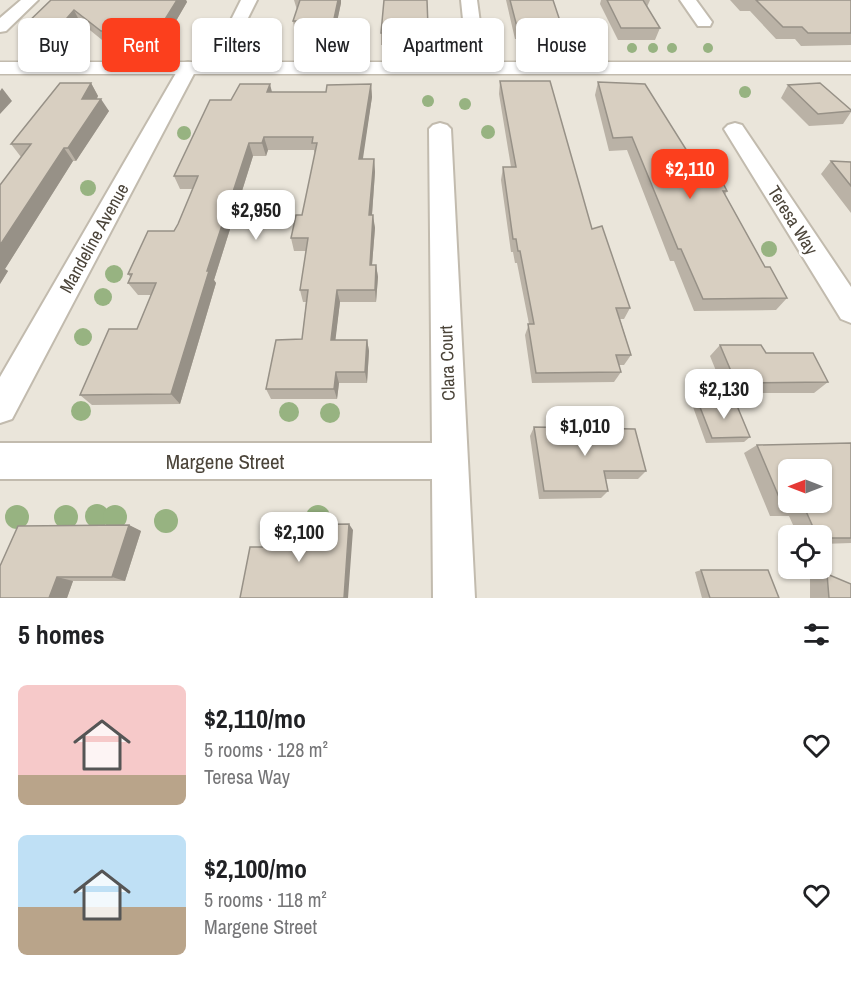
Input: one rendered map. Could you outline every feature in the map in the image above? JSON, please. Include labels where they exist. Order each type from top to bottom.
[{"type":"street","points":[[0,27],[30,0]]},
{"type":"street","points":[[240,18],[249,0]]},
{"type":"street","points":[[469,0],[471,18]]},
{"type":"street","points":[[688,0],[704,22]]},
{"type":"street","points":[[0,68],[382,68]]},
{"type":"street","name":"Mandeline Avenue","points":[[0,408],[188,68]]},
{"type":"street","points":[[504,68],[851,68]]},
{"type":"street","name":"Clara Court","points":[[440,129],[454,598]]},
{"type":"street","name":"Teresa Way","points":[[735,129],[851,311]]},
{"type":"street","name":"Margene Street","points":[[0,461],[450,461]]},
{"type":"shaded area","points":[[0,0],[851,0],[851,598],[0,598]]},
{"type":"building","points":[[51,0],[177,0],[166,18],[102,18],[102,31],[90,22],[90,18],[84,18],[74,10],[67,18],[32,18]]},
{"type":"building","points":[[300,0],[338,0],[334,18],[294,18]]},
{"type":"building","points":[[384,0],[427,0],[428,18],[382,18]]},
{"type":"building","points":[[510,0],[553,0],[559,18],[516,18],[516,23]]},
{"type":"building","points":[[607,0],[643,0],[660,28],[621,28]]},
{"type":"building","points":[[756,0],[851,0],[851,33],[808,33],[802,27],[783,27]]},
{"type":"building","points":[[500,81],[550,81],[592,229],[602,226],[630,308],[616,308],[631,355],[616,355],[621,372],[536,373],[528,324],[534,324],[520,251],[518,251],[516,239],[513,239],[503,167],[516,167]]},
{"type":"building","points":[[598,82],[645,84],[692,159],[709,159],[714,166],[727,191],[723,191],[765,267],[770,267],[787,298],[703,299],[681,249],[678,249],[632,137],[613,138]]},
{"type":"building","points":[[60,83],[91,83],[82,99],[101,99],[68,148],[64,148],[0,245],[0,185],[31,144],[11,144]]},
{"type":"building","points":[[820,83],[851,111],[818,114],[788,85]]},
{"type":"building","points":[[240,84],[270,84],[267,92],[326,92],[327,85],[371,84],[359,159],[374,159],[369,215],[373,215],[370,265],[376,265],[375,290],[337,290],[331,340],[367,340],[365,372],[336,372],[334,389],[266,389],[276,340],[302,339],[308,290],[300,290],[308,238],[291,238],[296,215],[302,215],[317,143],[312,143],[313,137],[264,137],[262,143],[249,143],[207,271],[209,271],[171,394],[80,395],[109,329],[137,329],[156,283],[128,283],[132,274],[128,274],[148,231],[174,231],[198,176],[174,176],[210,100],[231,100]]},
{"type":"building","points":[[831,161],[851,162],[851,186]]},
{"type":"building","points":[[720,345],[761,345],[766,353],[813,353],[828,382],[736,383]]},
{"type":"building","points":[[735,401],[750,437],[712,438],[698,402]]},
{"type":"building","points":[[534,427],[635,429],[646,471],[604,471],[608,491],[544,491]]},
{"type":"building","points":[[851,443],[851,538],[832,538],[832,525],[812,525],[807,513],[832,513],[832,459],[778,459],[778,495],[757,445]]},
{"type":"building","points":[[349,524],[344,598],[240,598],[250,547],[266,547],[270,525]]},
{"type":"building","points":[[129,525],[112,577],[57,577],[49,598],[0,598],[0,566],[18,526]]},
{"type":"building","points":[[701,570],[768,570],[779,598],[710,598]]},
{"type":"building","points":[[832,576],[851,584],[851,598],[829,598],[827,579],[832,579]]}]
